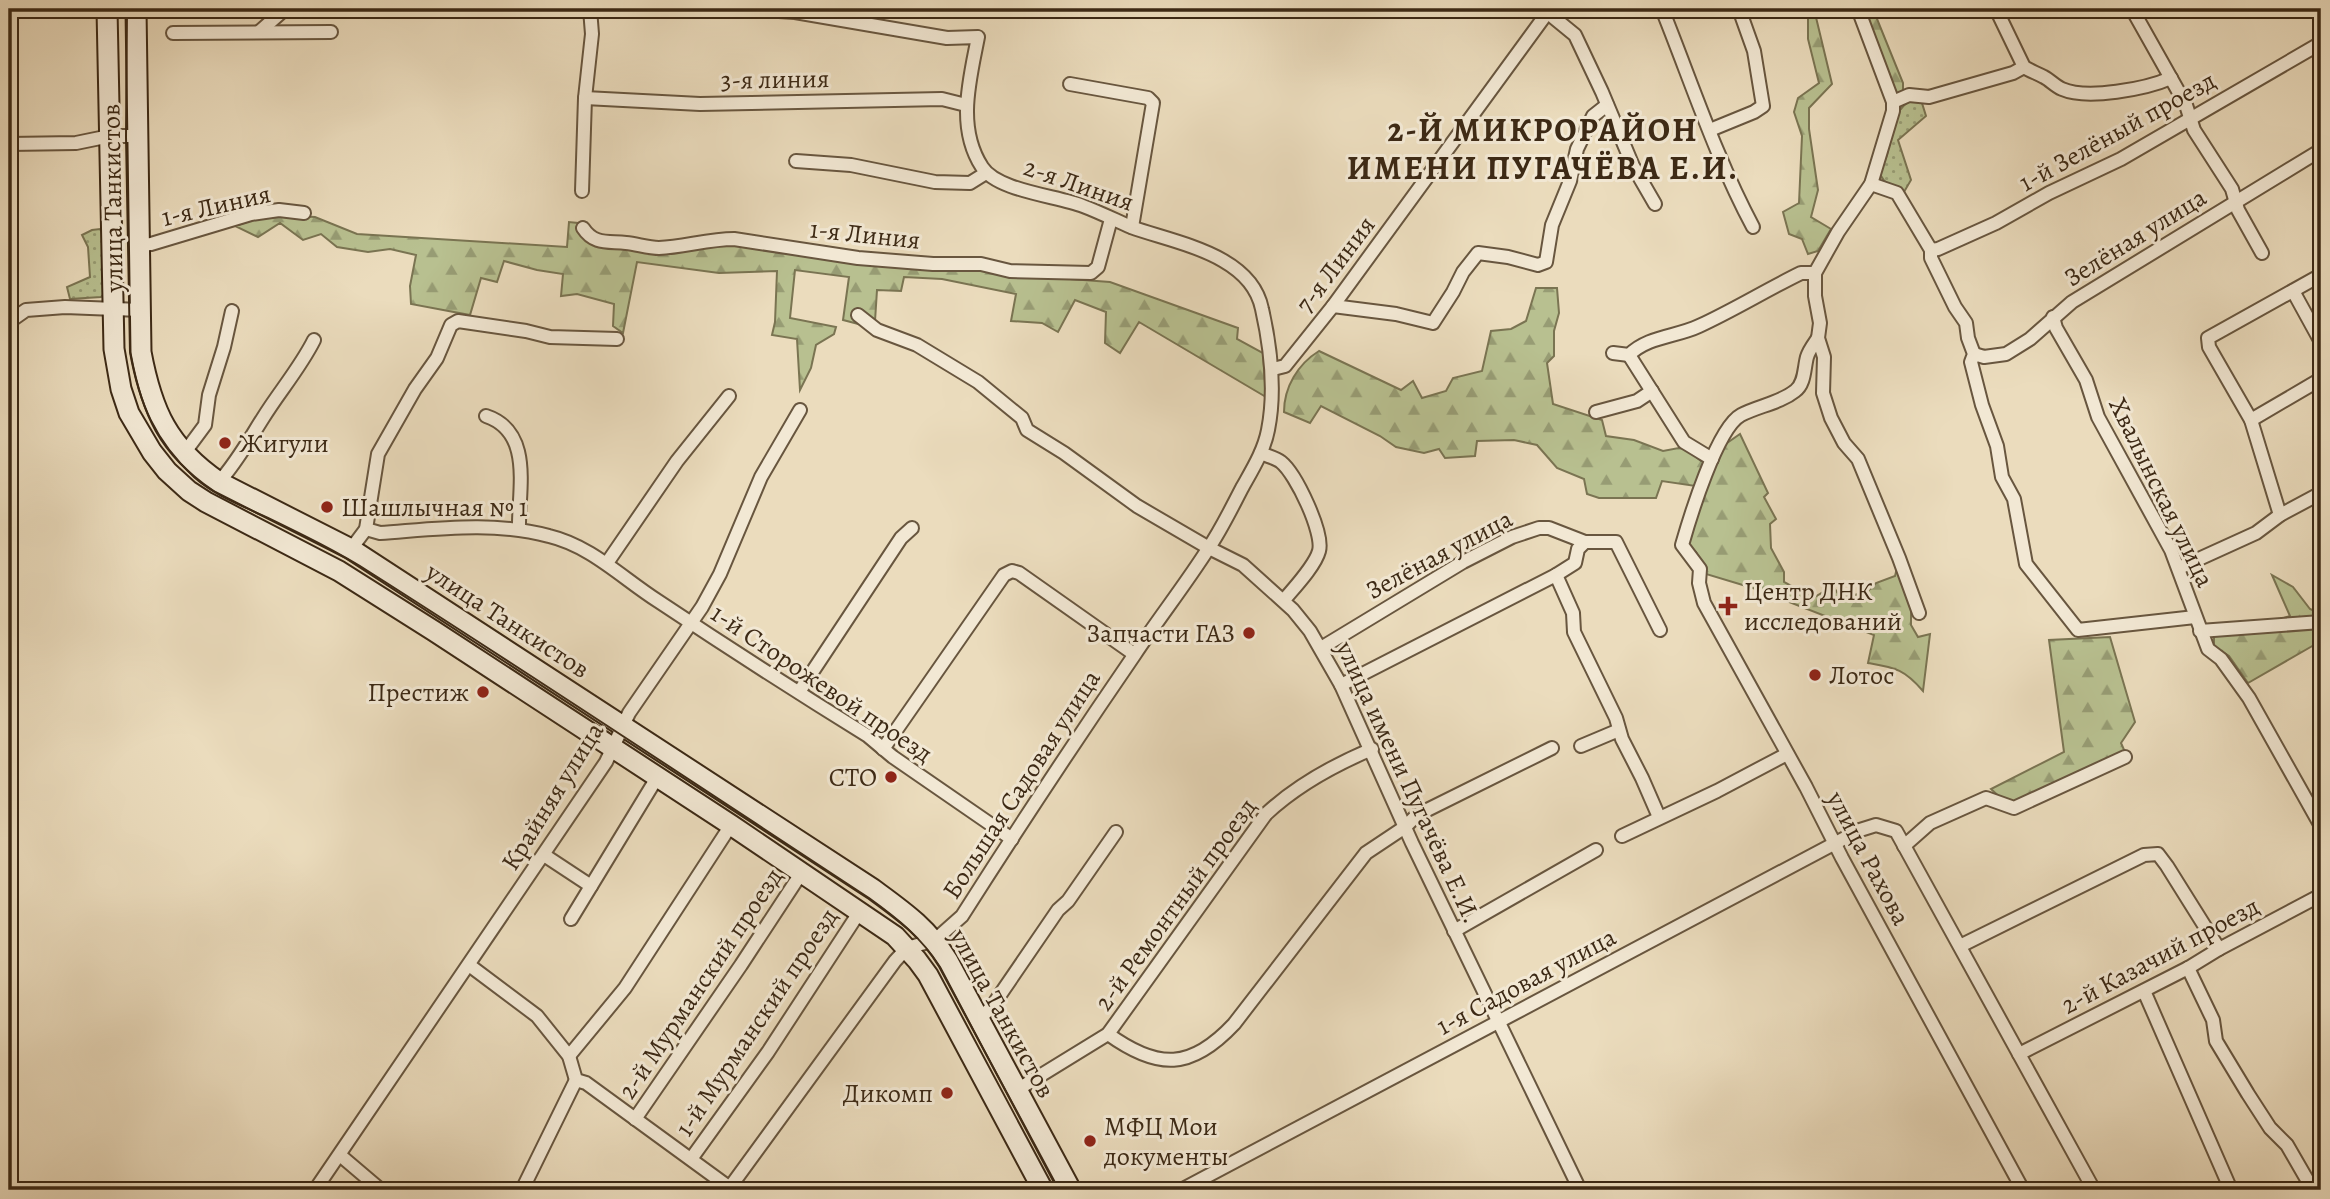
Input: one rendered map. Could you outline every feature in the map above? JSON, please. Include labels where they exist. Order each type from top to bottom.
[{"type":"main road","name":"улица Танкистов","points":[[107,9],[114,349],[121,389],[129,413],[152,452],[167,471],[206,502],[349,577],[658,776],[860,911],[907,948],[928,975],[1043,1190]]},
{"type":"main road","name":"улица Танкистов","points":[[136,9],[141,352],[152,401],[173,439],[200,469],[219,482],[352,549],[873,889],[909,916],[935,940],[980,1018],[1071,1190]]},
{"type":"street","points":[[259,32],[285,9]]},
{"type":"street","points":[[582,191],[585,98],[592,34],[590,9]]},
{"type":"street","points":[[745,9],[826,13],[947,38],[978,37],[966,105],[969,134],[986,173]]},
{"type":"street","points":[[1662,9],[1740,203],[1753,227]]},
{"type":"street","points":[[1710,130],[1763,106],[1754,51],[1740,9]]},
{"type":"street","points":[[1629,355],[1684,442],[1711,463],[1728,426],[1740,415],[1796,391],[1803,380],[1808,354],[1818,338],[1820,323],[1815,296],[1815,273],[1838,232],[1871,184],[1893,111],[1893,102],[1858,9]]},
{"type":"street","points":[[1996,9],[2024,67],[2042,75],[2060,89],[2078,94],[2113,91],[2171,78]]},
{"type":"street","points":[[2132,9],[2171,78],[2191,118],[2194,130],[2232,189],[2238,211],[2262,253]]},
{"type":"street","points":[[2317,9],[2321,16]]},
{"type":"street","points":[[1545,10],[1574,35],[1633,166],[1655,204]]},
{"type":"street","name":"7-я Линия","points":[[1273,369],[1285,366],[1333,306],[1545,10]]},
{"type":"street","points":[[173,33],[331,32]]},
{"type":"street","name":"1-й Зелёный проезд","points":[[1931,250],[1996,223],[2049,193],[2121,159],[2321,43]]},
{"type":"street","points":[[1893,102],[1909,95],[1929,97],[2013,73],[2024,67]]},
{"type":"street","points":[[1070,85],[1149,98],[1153,103],[1132,227]]},
{"type":"street","name":"3-я линия","points":[[585,98],[699,104],[942,99],[966,105]]},
{"type":"street","points":[[1333,306],[1396,314],[1433,323],[1454,292],[1463,272],[1478,253],[1538,265],[1546,262],[1552,225],[1570,181],[1577,149],[1593,116],[1607,105]]},
{"type":"street","points":[[9,144],[76,143],[110,136],[137,136]]},
{"type":"street","name":"Зелёная улица","points":[[1974,354],[1984,357],[2006,354],[2030,339],[2072,302],[2321,150]]},
{"type":"street","name":"2-я Линия","points":[[796,162],[851,165],[935,182],[970,183],[986,173],[1031,192],[1082,205],[1111,219],[1218,257],[1250,282],[1262,306],[1273,369],[1268,429],[1261,453]]},
{"type":"street","points":[[1871,184],[1897,193],[1931,250],[1931,258],[1966,323],[1974,354],[1971,362],[1982,405],[1997,446],[2002,477],[2014,499],[2026,564],[2078,630],[2195,617]]},
{"type":"street","name":"1-я Линия","points":[[139,245],[151,244],[251,214],[279,210],[304,213]]},
{"type":"street","name":"1-я Линия","points":[[583,228],[589,236],[603,243],[627,243],[657,248],[714,239],[734,239],[858,258],[933,264],[981,264],[1010,271],[1091,273],[1098,267],[1111,219]]},
{"type":"street","points":[[1612,354],[1629,355],[1636,348],[1668,334],[1697,327],[1801,273],[1815,273]]},
{"type":"street","points":[[2280,515],[2250,420],[2209,347],[2208,338],[2321,275]]},
{"type":"street","points":[[2293,291],[2321,342]]},
{"type":"street","points":[[9,322],[26,310],[65,307],[140,310]]},
{"type":"street","points":[[185,452],[205,425],[209,395],[232,311]]},
{"type":"street","name":"улица имени Пугачёва Е.И.","points":[[858,315],[877,330],[917,345],[978,382],[1022,418],[1027,430],[1064,453],[1137,506],[1243,565],[1284,600],[1321,648],[1341,685],[1454,931],[1580,1190]]},
{"type":"street","name":"Хвалынская улица","points":[[2053,317],[2056,328],[2086,380],[2098,417],[2179,568],[2208,649],[2221,659],[2249,698],[2321,826]]},
{"type":"street","points":[[352,549],[366,529],[377,454],[415,389],[437,358],[451,325],[457,321],[550,337],[617,339]]},
{"type":"street","points":[[1818,338],[1824,357],[1823,393],[1831,418],[1844,443],[1858,459],[1919,614]]},
{"type":"street","points":[[219,482],[243,452],[263,417],[303,363],[314,340]]},
{"type":"street","points":[[2250,420],[2321,379]]},
{"type":"street","points":[[1597,412],[1637,401],[1652,391]]},
{"type":"street","points":[[607,563],[677,461],[729,396]]},
{"type":"street","name":"Крайняя улица","points":[[315,1190],[341,1156],[606,762],[629,713],[720,574],[761,477],[800,410]]},
{"type":"street","points":[[486,416],[507,428],[520,454],[522,473],[519,529]]},
{"type":"street","points":[[1261,453],[1282,463],[1302,493],[1319,540],[1320,549],[1316,558],[1284,600]]},
{"type":"street","name":"Большая Садовая улица","points":[[907,948],[935,940],[962,916],[1134,654],[1209,548],[1261,453]]},
{"type":"street","name":"улица Рахова","points":[[1711,463],[1682,545],[1699,569],[1704,603],[2023,1190]]},
{"type":"street","points":[[2179,568],[2256,533],[2280,515],[2321,493]]},
{"type":"street","name":"улица Танкистов","points":[[366,529],[380,533],[470,526],[519,529],[552,536],[607,563]]},
{"type":"street","points":[[799,692],[901,538],[912,528]]},
{"type":"street","name":"Зелёная улица","points":[[1321,648],[1462,562],[1512,537],[1539,528],[1549,528],[1585,542],[1616,542],[1660,630]]},
{"type":"street","points":[[1341,685],[1556,575],[1574,563],[1578,550],[1585,542]]},
{"type":"street","name":"1-й Сторожевой проезд","points":[[607,563],[645,592],[868,736],[1012,838]]},
{"type":"street","points":[[883,749],[1004,575],[1012,571],[1019,573],[1134,654]]},
{"type":"street","points":[[1556,575],[1573,612],[1574,632],[1616,718],[1659,817]]},
{"type":"street","points":[[2200,631],[2321,622]]},
{"type":"street","points":[[1581,746],[1619,730]]},
{"type":"street","points":[[1108,1034],[1132,1051],[1174,1061],[1217,1042],[1234,1024],[1366,853],[1405,827],[1417,815],[1552,748]]},
{"type":"street","name":"2-й Ремонтный проезд","points":[[1017,1090],[1108,1034],[1266,814],[1335,765],[1372,749]]},
{"type":"street","points":[[1622,836],[1787,754]]},
{"type":"street","points":[[1904,846],[1930,823],[1986,798],[2014,808],[2125,757]]},
{"type":"street","points":[[571,919],[658,776]]},
{"type":"street","points":[[569,1056],[625,988],[731,825]]},
{"type":"street","name":"1-я Садовая улица","points":[[1181,1190],[1860,830],[1876,825],[1896,831]]},
{"type":"street","name":"улица Рахова","points":[[1896,831],[2094,1190]]},
{"type":"street","points":[[980,1018],[991,1008],[1058,910],[1068,901],[1116,832]]},
{"type":"street","points":[[1454,931],[1596,850]]},
{"type":"street","points":[[1959,946],[2144,855],[2158,854],[2219,949]]},
{"type":"street","points":[[544,855],[591,886]]},
{"type":"street","name":"2-й Мурманский проезд","points":[[635,1119],[802,872]]},
{"type":"street","name":"2-й Казачий проезд","points":[[2019,1054],[2188,968],[2321,895]]},
{"type":"street","name":"1-й Мурманский проезд","points":[[691,1159],[768,1052],[860,911]]},
{"type":"street","points":[[576,1080],[586,1083],[729,1189],[907,948]]},
{"type":"street","points":[[468,965],[537,1016],[569,1056],[576,1080],[522,1190]]},
{"type":"street","points":[[2188,968],[2213,1020],[2216,1041],[2262,1117],[2287,1145],[2314,1190]]},
{"type":"street","points":[[2144,991],[2231,1190]]},
{"type":"street","points":[[341,1156],[380,1190]]},
{"type":"green space","points":[[1803,9],[1814,9],[1832,84],[1809,108],[1809,129],[1818,190],[1811,217],[1831,229],[1818,251],[1808,254],[1802,239],[1789,234],[1783,212],[1799,203],[1802,136],[1794,112],[1798,98],[1819,83],[1808,39],[1808,17]]},
{"type":"green space","points":[[1862,9],[1873,9],[1903,83],[1903,91],[1897,94],[1891,90]]},
{"type":"green space","points":[[1915,99],[1921,100],[1926,116],[1898,140],[1911,180],[1904,192],[1885,182],[1881,171],[1897,115],[1901,108]]},
{"type":"green space","points":[[280,215],[315,217],[357,234],[567,247],[569,222],[578,223],[585,238],[601,247],[733,243],[763,250],[853,261],[982,267],[1015,275],[1110,282],[1238,328],[1237,339],[1263,353],[1266,397],[1139,322],[1120,353],[1105,343],[1106,312],[1075,300],[1058,332],[1042,323],[1011,321],[1016,294],[942,279],[904,277],[901,291],[877,290],[875,321],[870,327],[843,320],[849,277],[795,270],[790,318],[836,327],[834,334],[816,345],[811,368],[800,390],[797,339],[772,335],[777,271],[719,273],[637,262],[623,333],[613,326],[614,304],[577,294],[561,296],[563,274],[504,261],[497,282],[481,278],[470,315],[411,304],[410,286],[416,255],[390,249],[368,252],[337,247],[321,234],[303,240],[280,223],[258,237],[235,226]]},
{"type":"green space","points":[[100,229],[104,236],[105,293],[101,297],[70,299],[67,287],[90,277],[88,247],[82,235]]},
{"type":"green space","points":[[1536,288],[1557,288],[1559,313],[1554,331],[1554,356],[1547,363],[1553,404],[1602,420],[1606,436],[1634,440],[1663,451],[1684,447],[1701,461],[1740,434],[1768,493],[1764,497],[1776,519],[1770,524],[1771,548],[1784,572],[1784,582],[1813,598],[1833,586],[1841,598],[1867,592],[1876,583],[1895,576],[1896,572],[1901,573],[1911,599],[1911,625],[1918,637],[1930,634],[1923,691],[1899,671],[1868,663],[1874,635],[1756,589],[1706,574],[1696,552],[1680,542],[1696,486],[1662,481],[1656,498],[1599,498],[1587,494],[1584,479],[1557,468],[1537,445],[1514,440],[1477,441],[1475,456],[1445,458],[1439,449],[1424,453],[1396,447],[1321,406],[1310,423],[1284,412],[1294,377],[1311,356],[1319,351],[1401,390],[1413,381],[1422,398],[1446,391],[1453,378],[1482,371],[1491,331],[1511,329],[1526,321]]},
{"type":"green space","points":[[2272,575],[2293,587],[2310,609],[2321,614],[2321,641],[2248,683],[2229,656],[2214,646],[2214,627],[2268,623],[2290,616]]},
{"type":"green space","points":[[2110,637],[2135,722],[2121,743],[2125,752],[2016,804],[2004,801],[1991,789],[2064,752],[2049,640]]},
{"type":"tram line","points":[[127,9],[126,137],[130,352],[138,388],[151,420],[180,463],[211,490],[320,544],[371,573],[869,898],[899,921],[917,938],[940,967],[1058,1190]]},
{"type":"place","name":"Жигули","points":[[225,443]]},
{"type":"place","name":"Шашлычная № 1","points":[[327,507]]},
{"type":"place","name":"Центр ДНК исследований","points":[[1728,606]]},
{"type":"place","name":"Запчасти ГАЗ","points":[[1249,633]]},
{"type":"place","name":"Лотос","points":[[1815,675]]},
{"type":"place","name":"Престиж","points":[[483,692]]},
{"type":"place","name":"СТО","points":[[891,777]]},
{"type":"place","name":"Дикомп","points":[[947,1093]]},
{"type":"place","name":"МФЦ Мои документы","points":[[1090,1141]]},
{"type":"district","name":"2-Й МИКРОРАЙОН ИМЕНИ ПУГАЧЁВА Е.И.","points":[[1543,148]]}]
